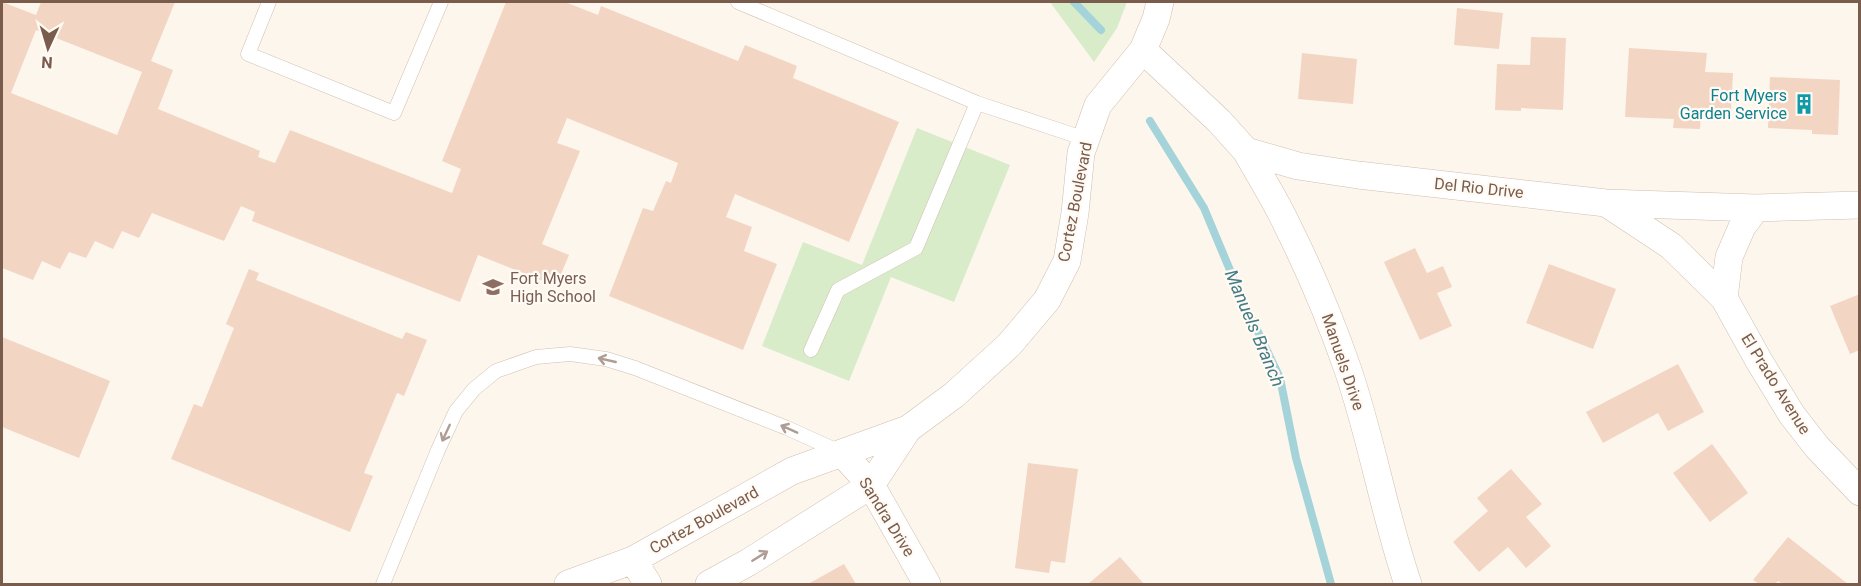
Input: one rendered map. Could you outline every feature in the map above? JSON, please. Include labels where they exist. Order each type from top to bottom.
[{"type":"street","name":"Cortez Boulevard","points":[[568,585],[633,560],[792,471],[908,429],[954,395],[1009,345],[1047,300],[1067,261],[1081,153],[1098,105],[1143,50],[1156,19],[1160,2]]},
{"type":"street","points":[[1143,50],[1220,121],[1246,151]]},
{"type":"street","name":"Del Rio Drive","points":[[1246,151],[1298,166],[1358,175],[1606,202],[1755,208],[1860,205]]},
{"type":"street","name":"Manuels Drive","points":[[1246,151],[1288,225],[1322,299],[1348,371],[1372,449],[1408,585]]},
{"type":"street","name":"El Prado Avenue","points":[[1606,202],[1671,246],[1724,298],[1792,415],[1817,447],[1860,492]]},
{"type":"street","points":[[1724,298],[1729,256],[1742,227],[1755,208]]},
{"type":"street","name":"Cortez Boulevard","points":[[709,585],[871,486],[908,429]]},
{"type":"street","name":"Sandra Drive","points":[[842,453],[871,486],[927,585]]},
{"type":"street","points":[[633,560],[648,585]]},
{"type":"lane","points":[[269,2],[248,54],[394,113],[441,2]]},
{"type":"lane","points":[[738,2],[977,103],[1086,139]]},
{"type":"lane","points":[[811,350],[838,290],[916,248],[977,103]]},
{"type":"lane","points":[[384,585],[456,411],[474,389],[496,371],[536,357],[570,354],[606,358],[787,428],[842,453]]},
{"type":"green space","points":[[1050,2],[1127,2],[1117,28],[1094,62]]},
{"type":"green space","points":[[917,128],[1010,165],[954,302],[891,277],[849,381],[762,346],[803,242],[862,265]]},
{"type":"building","points":[[2,2],[36,15],[41,2],[175,2],[151,61],[173,70],[158,109],[260,151],[258,157],[275,163],[290,130],[452,193],[461,169],[442,161],[506,2],[565,2],[598,15],[601,6],[738,61],[745,45],[797,66],[793,78],[899,122],[849,242],[735,194],[726,217],[752,227],[744,251],[777,264],[743,350],[609,296],[643,208],[653,211],[666,181],[671,183],[678,163],[567,118],[557,143],[580,151],[542,244],[569,255],[556,286],[478,255],[460,302],[252,221],[255,212],[241,206],[224,241],[152,213],[139,238],[122,231],[113,249],[95,241],[86,258],[69,252],[60,269],[42,261],[33,280],[2,268]],"holes":[[[36,30],[142,72],[117,135],[11,93]]]},
{"type":"building","points":[[1457,8],[1503,13],[1499,49],[1454,45]]},
{"type":"building","points":[[1531,37],[1566,38],[1563,110],[1521,108],[1521,111],[1495,110],[1497,64],[1530,65]]},
{"type":"building","points":[[1629,48],[1707,53],[1705,72],[1733,73],[1731,110],[1701,108],[1700,129],[1673,128],[1674,119],[1625,117]]},
{"type":"building","points":[[1302,53],[1357,59],[1353,104],[1298,99]]},
{"type":"building","name":"Fort Myers Garden Service","points":[[1770,77],[1840,80],[1838,135],[1812,134],[1812,130],[1768,128]]},
{"type":"building","points":[[1415,248],[1427,273],[1443,266],[1452,287],[1437,293],[1452,326],[1420,340],[1384,262]]},
{"type":"building","points":[[1549,264],[1616,289],[1593,349],[1526,323]]},
{"type":"building","points":[[249,269],[259,273],[256,280],[402,339],[406,332],[427,340],[404,396],[397,393],[364,473],[373,476],[350,532],[171,459],[194,404],[202,407],[234,328],[226,324]]},
{"type":"building","points":[[1860,294],[1860,350],[1850,354],[1830,306]]},
{"type":"building","points":[[2,337],[110,381],[79,458],[2,427]]},
{"type":"building","points":[[1678,364],[1704,412],[1668,431],[1658,413],[1603,443],[1586,412]]},
{"type":"building","points":[[1712,444],[1748,493],[1710,522],[1673,473]]},
{"type":"building","points":[[1028,463],[1078,469],[1065,563],[1051,561],[1049,573],[1015,568]]},
{"type":"building","points":[[1511,469],[1542,504],[1526,517],[1551,546],[1526,568],[1508,547],[1479,572],[1453,542],[1488,511],[1477,498]]},
{"type":"building","points":[[1788,537],[1848,584],[1783,584],[1778,581],[1775,584],[1759,584],[1753,580]]},
{"type":"building","points":[[1120,557],[1144,584],[1088,584]]},
{"type":"building","points":[[844,564],[856,584],[808,584]]},
{"type":"waterway","name":"Manuels Branch","points":[[1074,2],[1101,30]]},
{"type":"waterway","name":"Manuels Branch","points":[[1150,121],[1204,208],[1240,294],[1280,378],[1296,458],[1331,584]]},
{"type":"place","name":"Fort Myers Garden Service","points":[[1804,104]]},
{"type":"place","name":"Fort Myers High School","points":[[493,287]]}]
